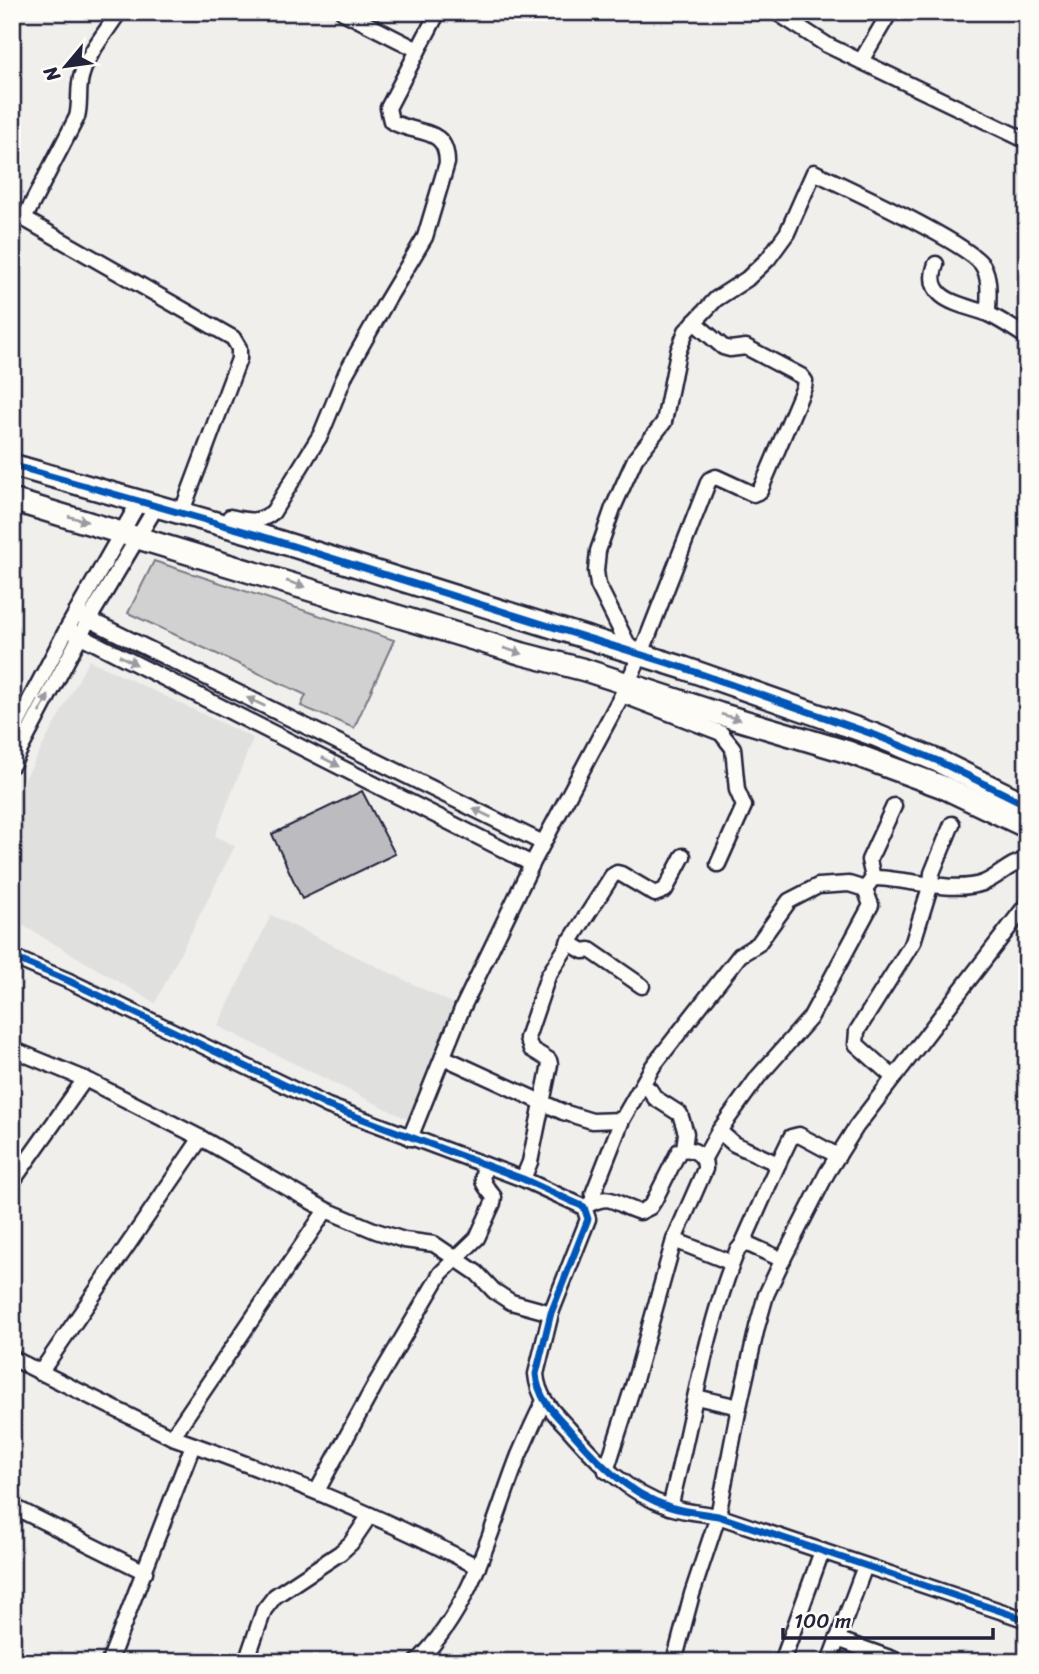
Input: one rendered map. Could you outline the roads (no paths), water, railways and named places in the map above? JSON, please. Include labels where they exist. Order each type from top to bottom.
[{"type":"street","points":[[119,12],[83,70],[77,117],[18,216],[233,338],[239,348],[239,359],[183,511]]},
{"type":"street","points":[[343,12],[418,50]]},
{"type":"street","points":[[12,465],[148,504],[183,511],[252,522],[263,520],[273,512],[321,434],[346,373],[425,237],[447,163],[447,151],[438,137],[391,121],[388,108],[438,12]]},
{"type":"street","points":[[776,12],[827,45],[1027,141]]},
{"type":"street","points":[[860,61],[890,12]]},
{"type":"street","points":[[1025,12],[1027,28]]},
{"type":"street","points":[[636,653],[598,585],[598,551],[613,508],[635,459],[664,422],[678,352],[686,331],[716,299],[747,279],[768,258],[787,233],[814,172],[911,220],[977,257],[988,277],[988,314]]},
{"type":"street","points":[[936,264],[932,278],[943,297],[988,314],[1027,337]]},
{"type":"street","points":[[410,1138],[462,1009],[543,843],[624,689],[636,653],[710,478],[716,477],[753,494],[760,491],[804,387],[805,382],[801,376],[746,347],[723,347],[694,322]]},
{"type":"street","points":[[12,500],[130,534],[624,689],[848,752],[943,787],[1027,827]]},
{"type":"street","points":[[12,734],[148,504]]},
{"type":"street","points":[[183,511],[636,653],[875,735],[938,761],[1027,805]]},
{"type":"street","points":[[83,616],[543,843]]},
{"type":"street","points":[[12,765],[74,632]]},
{"type":"street","points":[[74,632],[533,864]]},
{"type":"street","points":[[624,689],[715,729],[730,742],[735,755],[737,790],[744,810],[718,864]]},
{"type":"street","points":[[606,1471],[635,1380],[674,1240],[705,1169],[704,1158],[719,1131],[758,1077],[810,1018],[871,905],[869,860],[894,806]]},
{"type":"street","points":[[893,1077],[856,1044],[857,1031],[913,942],[932,873],[952,824]]},
{"type":"street","points":[[523,1179],[530,1162],[550,1064],[549,1060],[531,1049],[527,1038],[548,976],[612,876],[621,874],[655,894],[660,893],[665,890],[683,856]]},
{"type":"street","points":[[1027,860],[1016,862],[984,883],[963,886],[818,886],[789,901],[758,944],[740,955],[653,1066],[622,1120],[588,1204],[588,1219],[551,1313],[536,1374],[539,1393],[544,1401],[606,1471],[638,1492],[670,1507],[718,1516],[1027,1620]]},
{"type":"street","points":[[674,1662],[692,1594],[718,1516],[739,1407],[766,1295],[838,1156],[893,1077],[1027,904]]},
{"type":"street","points":[[568,942],[583,951],[590,950],[642,986]]},
{"type":"street","points":[[12,957],[69,981],[328,1106],[588,1204],[610,1198],[637,1212],[645,1210],[654,1201],[675,1157],[684,1149],[686,1133],[680,1114],[655,1098],[650,1090],[643,1086]]},
{"type":"street","points":[[12,1049],[85,1079],[201,1138],[326,1209],[376,1231],[404,1240],[434,1244],[456,1257],[494,1291],[512,1302],[551,1313]]},
{"type":"street","points":[[443,1057],[563,1112],[592,1121],[622,1120]]},
{"type":"street","points":[[12,1182],[85,1079]]},
{"type":"street","points":[[719,1131],[734,1144],[778,1164]]},
{"type":"street","points":[[670,1507],[717,1304],[732,1263],[778,1164],[791,1137],[795,1135],[838,1156]]},
{"type":"street","points":[[40,1373],[201,1138]]},
{"type":"street","points":[[684,1149],[704,1158]]},
{"type":"street","points":[[317,1492],[441,1273],[477,1238],[494,1197],[483,1185],[485,1165]]},
{"type":"street","points":[[172,1437],[326,1209]]},
{"type":"street","points":[[674,1240],[732,1263]]},
{"type":"street","points":[[742,1245],[748,1244],[783,1260]]},
{"type":"street","points":[[12,1358],[172,1437],[317,1492],[418,1536],[478,1567]]},
{"type":"street","points":[[696,1397],[739,1407]]},
{"type":"street","points":[[417,1662],[458,1610],[478,1567],[520,1455],[544,1401]]},
{"type":"street","points":[[109,1662],[192,1445]]},
{"type":"street","points":[[12,1506],[145,1572]]},
{"type":"street","points":[[246,1662],[264,1610],[275,1596],[340,1553],[351,1543],[370,1515]]},
{"type":"street","points":[[782,1662],[822,1551]]},
{"type":"street","points":[[829,1662],[865,1566]]},
{"type":"street","points":[[837,1639],[901,1662]]}]
